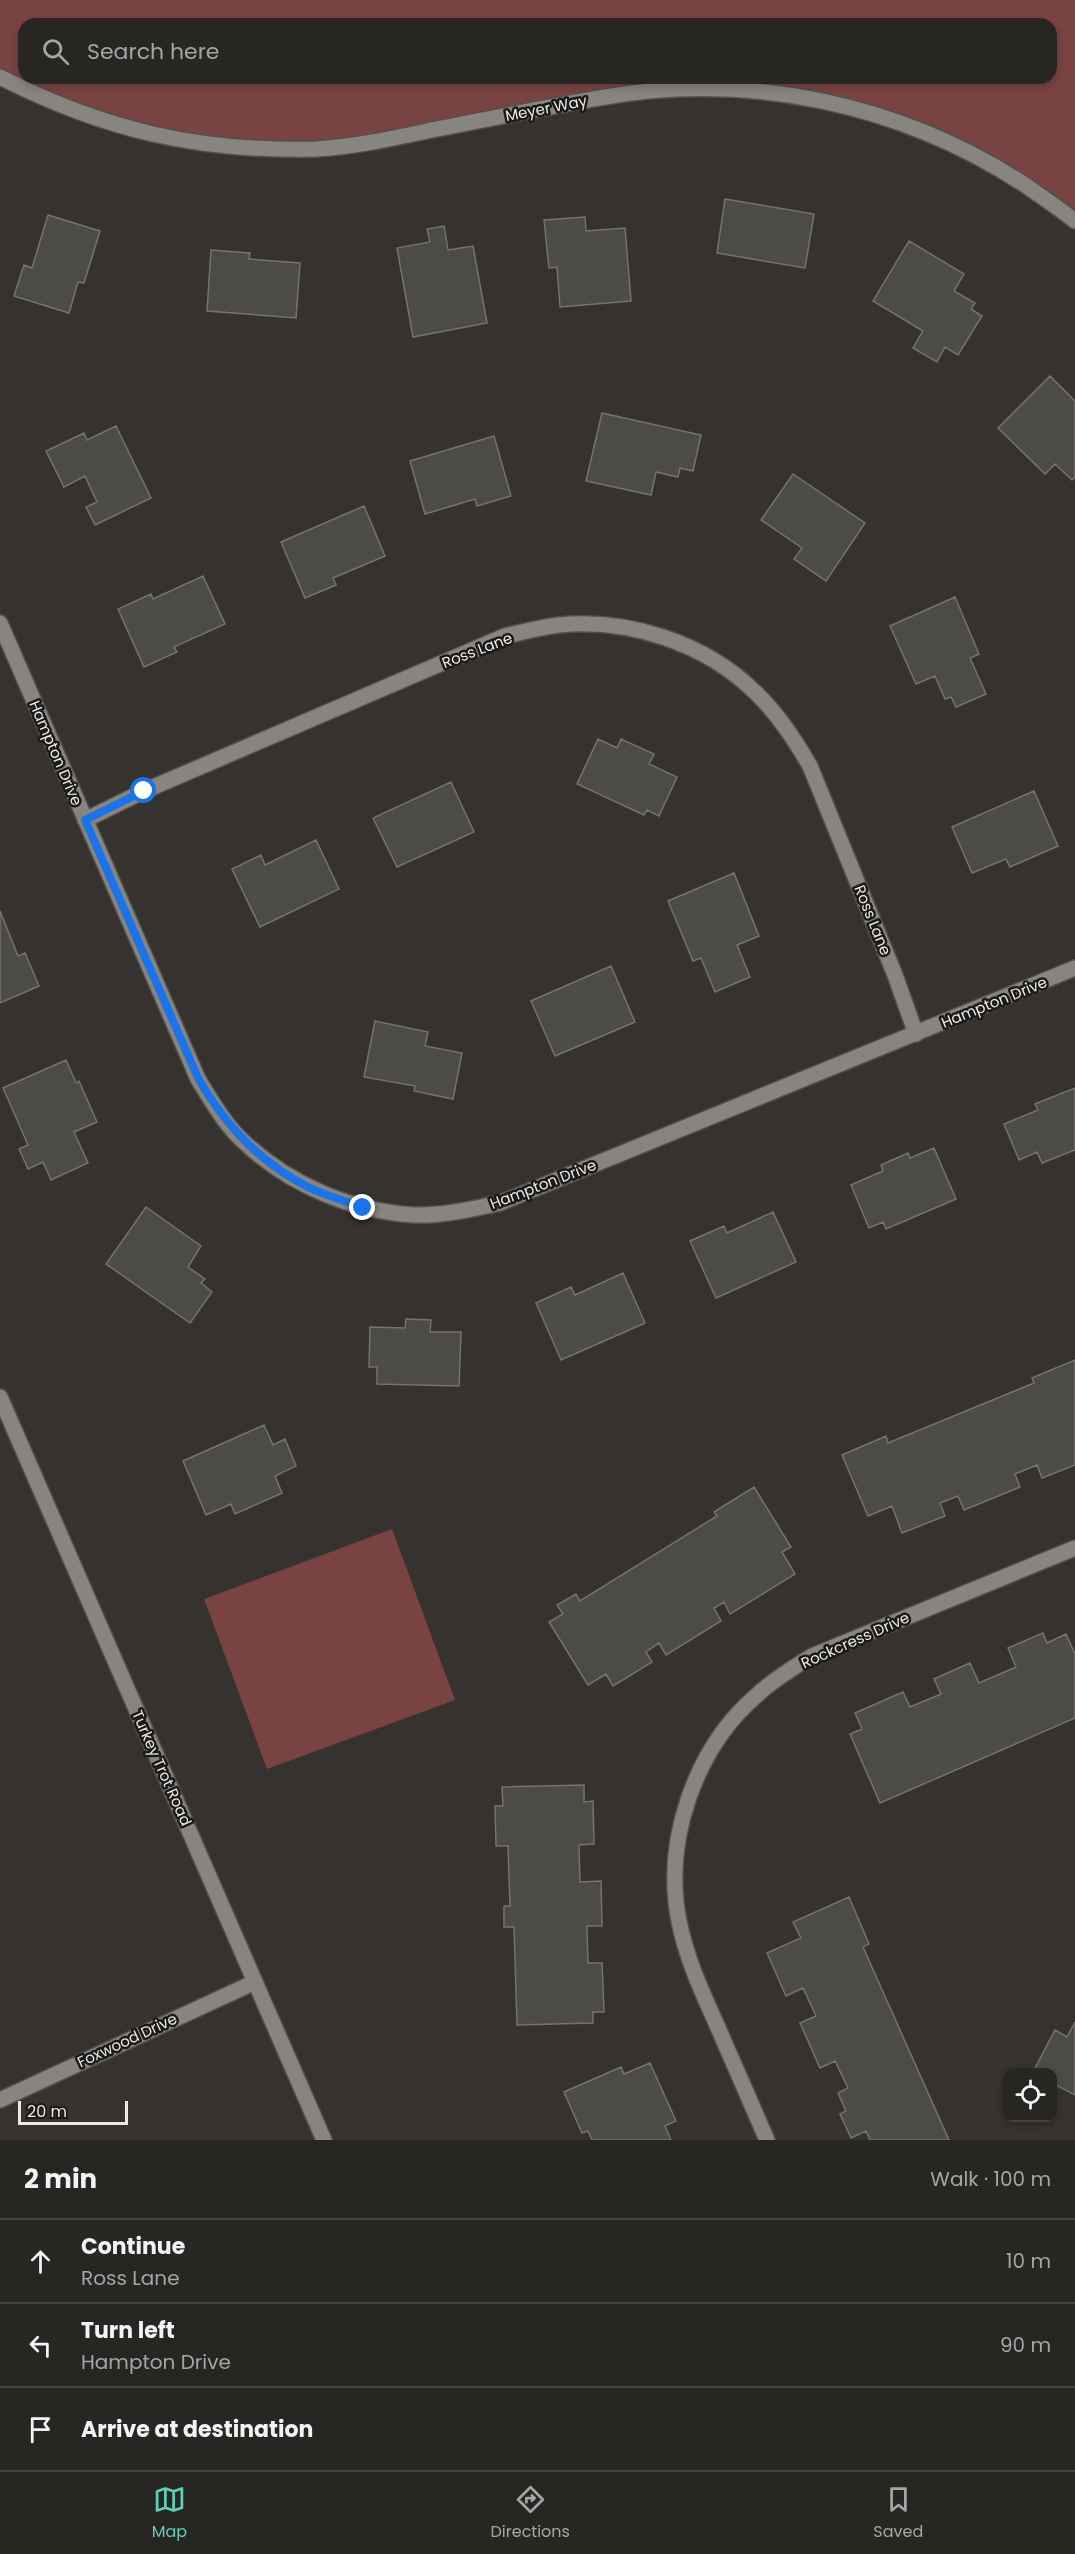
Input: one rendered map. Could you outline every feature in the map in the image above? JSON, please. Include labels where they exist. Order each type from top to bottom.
[{"type":"street","name":"Meyer Way","points":[[0,77],[45,100],[124,128],[193,143],[235,148],[318,149],[372,142],[602,97],[681,88],[777,92],[821,100],[895,121],[955,144],[1003,171],[1075,221]]},
{"type":"street","name":"Hampton Drive","points":[[0,623],[198,1078],[212,1101],[243,1141],[281,1172],[311,1188],[363,1208],[414,1215],[449,1213],[500,1203],[1075,969]]},
{"type":"street","name":"Ross Lane","points":[[85,820],[144,791],[505,636],[558,625],[594,624],[629,628],[680,643],[728,669],[756,693],[792,735],[810,766],[896,975],[916,1034]]},
{"type":"street","name":"Turkey Trot Road","points":[[0,1397],[324,2140]]},
{"type":"street","name":"Rockcress Drive","points":[[766,2140],[693,1971],[678,1920],[675,1868],[683,1817],[694,1783],[720,1736],[755,1696],[782,1674],[812,1656],[1075,1548]]},
{"type":"street","name":"Foxwood Drive","points":[[0,2100],[255,1982]]},
{"type":"shaded area","points":[[0,0],[1075,0],[1075,221],[955,144],[777,92],[681,88],[372,142],[193,143],[20,84],[1057,84],[1057,18],[18,18],[18,83],[0,77]]},
{"type":"shaded area","points":[[392,1529],[455,1700],[267,1769],[204,1599]]},
{"type":"building","points":[[725,199],[814,214],[805,268],[717,253]]},
{"type":"building","points":[[48,215],[100,231],[84,283],[78,282],[69,313],[14,296],[24,265],[32,268]]},
{"type":"building","points":[[585,217],[586,231],[625,228],[631,301],[560,307],[557,267],[549,268],[544,220]]},
{"type":"building","points":[[444,226],[448,250],[473,246],[487,323],[413,337],[397,248],[430,242],[427,229]]},
{"type":"building","points":[[909,241],[964,274],[954,291],[975,303],[971,309],[982,316],[958,355],[945,347],[937,362],[913,348],[923,331],[873,301]]},
{"type":"building","points":[[211,250],[250,253],[249,259],[300,263],[296,318],[207,311]]},
{"type":"building","points":[[1050,376],[1075,401],[1075,477],[1072,480],[1055,464],[1045,474],[998,428]]},
{"type":"building","points":[[602,413],[701,435],[693,471],[680,468],[678,477],[656,472],[651,495],[586,481]]},
{"type":"building","points":[[116,426],[151,498],[95,525],[86,507],[97,502],[85,476],[64,487],[46,451],[84,433],[87,440]]},
{"type":"building","points":[[494,436],[511,496],[477,506],[475,499],[425,514],[410,461]]},
{"type":"building","points":[[793,474],[865,523],[826,581],[794,559],[802,548],[761,520]]},
{"type":"building","points":[[364,506],[385,556],[333,578],[336,585],[305,598],[281,542]]},
{"type":"building","points":[[203,576],[225,624],[174,647],[177,652],[144,667],[118,609],[151,594],[153,599]]},
{"type":"building","points":[[955,597],[979,654],[970,658],[986,694],[956,707],[951,697],[945,699],[935,676],[916,684],[890,626]]},
{"type":"building","points":[[598,739],[617,748],[621,739],[654,754],[649,764],[677,777],[659,816],[647,810],[644,815],[577,784]]},
{"type":"building","points":[[451,782],[474,832],[397,867],[373,818]]},
{"type":"building","points":[[1034,791],[1058,846],[1010,867],[1006,859],[972,873],[952,827]]},
{"type":"building","points":[[316,840],[339,889],[260,927],[232,869],[261,855],[265,865]]},
{"type":"building","points":[[734,873],[759,936],[737,945],[750,977],[715,992],[701,958],[693,961],[668,901]]},
{"type":"building","points":[[0,911],[18,956],[25,953],[39,986],[0,1003]]},
{"type":"building","points":[[611,966],[635,1022],[555,1056],[531,1001]]},
{"type":"building","points":[[375,1021],[428,1032],[425,1046],[462,1053],[453,1099],[414,1091],[415,1086],[364,1077]]},
{"type":"building","points":[[66,1060],[76,1083],[79,1081],[97,1122],[74,1132],[88,1163],[51,1180],[43,1162],[28,1169],[19,1149],[28,1145],[3,1088]]},
{"type":"building","points":[[1075,1088],[1075,1150],[1042,1163],[1037,1152],[1019,1160],[1004,1124],[1038,1110],[1035,1104]]},
{"type":"building","points":[[934,1148],[956,1199],[886,1229],[883,1222],[869,1228],[851,1185],[883,1171],[881,1165],[908,1153],[910,1158]]},
{"type":"building","points":[[146,1207],[201,1246],[188,1267],[205,1279],[201,1283],[212,1292],[190,1323],[106,1264]]},
{"type":"building","points":[[773,1212],[796,1262],[716,1298],[690,1241],[724,1226],[727,1233]]},
{"type":"building","points":[[623,1273],[645,1323],[561,1360],[536,1303],[571,1287],[575,1295]]},
{"type":"building","points":[[406,1319],[431,1320],[430,1332],[461,1332],[459,1386],[377,1384],[377,1367],[369,1367],[370,1327],[405,1328]]},
{"type":"building","points":[[1075,1360],[1075,1465],[1042,1478],[1037,1465],[1015,1474],[1020,1487],[964,1510],[958,1496],[940,1503],[945,1516],[902,1533],[892,1506],[868,1516],[842,1455],[886,1436],[888,1443],[1034,1383],[1032,1378]]},
{"type":"building","points":[[264,1425],[273,1445],[285,1439],[296,1466],[275,1476],[282,1493],[235,1514],[231,1504],[206,1515],[183,1461]]},
{"type":"building","points":[[754,1487],[791,1547],[782,1552],[795,1574],[730,1614],[724,1602],[714,1608],[721,1621],[666,1655],[659,1643],[646,1652],[652,1662],[613,1686],[606,1674],[588,1685],[549,1622],[563,1614],[557,1605],[576,1594],[580,1601],[717,1516],[714,1512]]},
{"type":"building","points":[[1043,1633],[1047,1643],[1066,1634],[1075,1654],[1075,1718],[880,1803],[850,1734],[862,1729],[855,1713],[903,1692],[910,1707],[941,1694],[934,1679],[970,1663],[979,1683],[1016,1667],[1008,1648]]},
{"type":"building","points":[[584,1785],[584,1802],[593,1801],[594,1844],[579,1845],[580,1882],[601,1881],[602,1926],[587,1926],[588,1963],[602,1963],[604,2012],[593,2012],[593,2023],[517,2025],[514,1927],[504,1927],[504,1906],[510,1906],[508,1846],[496,1846],[495,1806],[503,1806],[502,1787]]},
{"type":"building","points":[[849,1897],[869,1944],[863,1947],[949,2140],[870,2140],[866,2131],[851,2138],[840,2114],[846,2111],[838,2093],[848,2088],[835,2061],[820,2068],[800,2023],[816,2016],[803,1988],[786,1996],[767,1953],[801,1938],[793,1922]]},
{"type":"building","points":[[1075,2022],[1075,2095],[1057,2086],[1057,2068],[1035,2068],[1055,2030],[1067,2037]]},
{"type":"building","points":[[650,2063],[676,2121],[665,2126],[671,2140],[592,2140],[588,2131],[582,2133],[564,2092],[621,2067],[624,2074]]},
{"type":"route","points":[[144,791],[85,820],[198,1078],[212,1101],[243,1141],[281,1172],[311,1188],[363,1208]]}]
